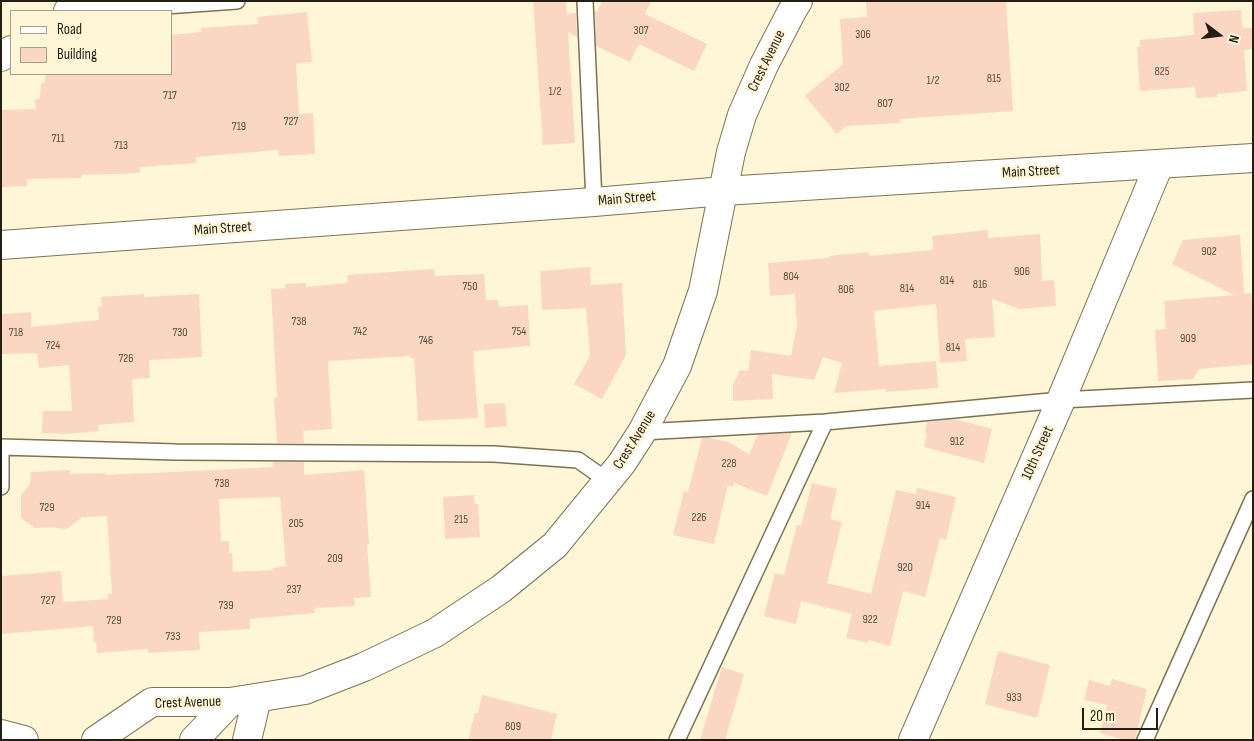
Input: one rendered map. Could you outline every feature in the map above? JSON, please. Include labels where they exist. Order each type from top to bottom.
[{"type":"street","name":"Crest Avenue","points":[[96,740],[152,702],[230,702],[257,698],[305,690],[364,667],[435,633],[501,589],[555,545],[622,463],[642,432],[677,366],[703,291],[731,152],[742,115],[764,65],[798,1]]},
{"type":"street","name":"Main Street","points":[[1,245],[724,191],[1253,158]]},
{"type":"street","name":"10th Street","points":[[913,740],[1062,400],[1159,165]]},
{"type":"street","points":[[247,740],[257,698]]},
{"type":"street","name":"Crest Avenue","points":[[194,740],[230,702]]},
{"type":"street","points":[[1,734],[24,740]]},
{"type":"lane","points":[[76,5],[122,9],[237,1]]},
{"type":"lane","points":[[585,1],[594,202]]},
{"type":"lane","points":[[642,432],[825,422],[1062,400],[1253,390]]},
{"type":"lane","points":[[677,740],[825,422]]},
{"type":"lane","points":[[1,487],[1,447],[176,452],[494,454],[578,460],[608,481]]},
{"type":"lane","points":[[1145,740],[1253,499]]},
{"type":"building","points":[[533,1],[566,1],[567,14],[576,13],[577,37],[568,32],[575,143],[543,145]]},
{"type":"building","points":[[602,1],[651,1],[645,14],[707,44],[694,71],[639,44],[630,62],[596,46],[595,12],[597,12]]},
{"type":"building","points":[[866,1],[1006,1],[1013,111],[900,119],[900,123],[846,126],[837,134],[805,96],[843,64],[840,19],[867,17]]},
{"type":"building","points":[[1241,10],[1242,28],[1253,28],[1253,49],[1244,50],[1247,91],[1217,94],[1217,97],[1196,98],[1195,87],[1140,91],[1137,47],[1140,47],[1140,40],[1194,35],[1193,13]]},
{"type":"building","points":[[307,12],[312,62],[296,63],[299,114],[313,113],[315,154],[279,156],[278,150],[196,157],[196,163],[140,167],[140,173],[81,175],[81,178],[27,179],[27,186],[1,187],[1,110],[36,109],[35,100],[40,98],[41,84],[45,82],[45,75],[172,75],[172,35],[201,32],[201,28],[258,24],[257,17]]},
{"type":"building","points":[[988,230],[988,238],[1040,234],[1042,281],[1054,280],[1056,306],[1019,309],[992,299],[995,337],[965,339],[967,361],[940,363],[936,304],[874,311],[879,366],[936,361],[938,388],[834,393],[842,363],[823,357],[814,380],[772,374],[773,399],[733,401],[733,384],[740,370],[748,371],[751,350],[791,356],[797,325],[795,294],[770,296],[768,263],[829,258],[829,256],[869,252],[869,256],[933,250],[932,236]]},
{"type":"building","points":[[1240,235],[1244,294],[1251,293],[1253,364],[1199,369],[1193,379],[1158,381],[1155,330],[1166,329],[1164,301],[1234,295],[1172,264],[1183,240]]},
{"type":"building","points":[[590,267],[591,285],[622,283],[626,355],[602,399],[574,384],[590,356],[586,308],[542,310],[540,271]]},
{"type":"building","points":[[434,269],[435,276],[484,274],[486,300],[498,300],[499,307],[528,305],[530,346],[473,351],[478,418],[418,421],[414,358],[410,358],[410,356],[328,361],[332,429],[303,431],[304,443],[277,443],[274,398],[277,398],[271,289],[285,288],[285,284],[306,283],[306,287],[348,283],[347,275]]},
{"type":"building","points":[[144,294],[144,297],[199,294],[202,357],[149,360],[150,378],[132,379],[134,422],[98,425],[99,431],[67,434],[42,433],[43,411],[72,411],[69,365],[39,368],[37,353],[1,354],[1,314],[31,312],[31,327],[99,320],[98,307],[102,307],[101,297]]},
{"type":"building","points":[[505,403],[507,426],[485,428],[484,404]]},
{"type":"building","points":[[954,419],[992,429],[984,463],[924,447],[927,422]]},
{"type":"building","points":[[792,433],[767,496],[734,483],[733,487],[728,485],[714,544],[673,535],[684,491],[688,492],[702,438],[728,442],[749,454],[758,435]]},
{"type":"building","points":[[273,462],[304,462],[304,475],[364,470],[371,597],[354,598],[355,606],[314,608],[315,613],[250,619],[250,629],[199,632],[200,650],[148,653],[148,649],[97,653],[96,642],[94,643],[93,626],[1,634],[1,576],[61,571],[63,602],[108,599],[108,594],[112,594],[107,516],[82,517],[68,528],[62,529],[54,527],[35,528],[21,518],[21,495],[30,484],[31,472],[70,470],[70,474],[105,473],[105,475],[273,467]],"holes":[[[280,497],[286,566],[273,568],[273,570],[233,572],[232,553],[229,553],[229,541],[221,541],[219,499]]]},
{"type":"building","points":[[812,483],[837,489],[830,519],[842,522],[827,583],[871,594],[896,490],[916,494],[917,488],[956,497],[946,540],[940,538],[925,597],[903,591],[890,646],[868,640],[868,643],[846,638],[852,614],[801,601],[796,624],[764,616],[775,573],[784,575],[797,525],[801,526]]},
{"type":"building","points":[[474,495],[475,504],[478,504],[480,537],[445,539],[443,497]]},
{"type":"building","points":[[998,651],[1050,665],[1037,718],[985,704]]},
{"type":"building","points":[[722,667],[744,674],[725,740],[700,740]]},
{"type":"building","points":[[1112,679],[1147,689],[1135,740],[1125,740],[1100,733],[1107,705],[1084,700],[1089,680],[1110,686]]},
{"type":"building","points":[[482,695],[557,714],[551,740],[468,740],[475,713],[478,713]]}]
